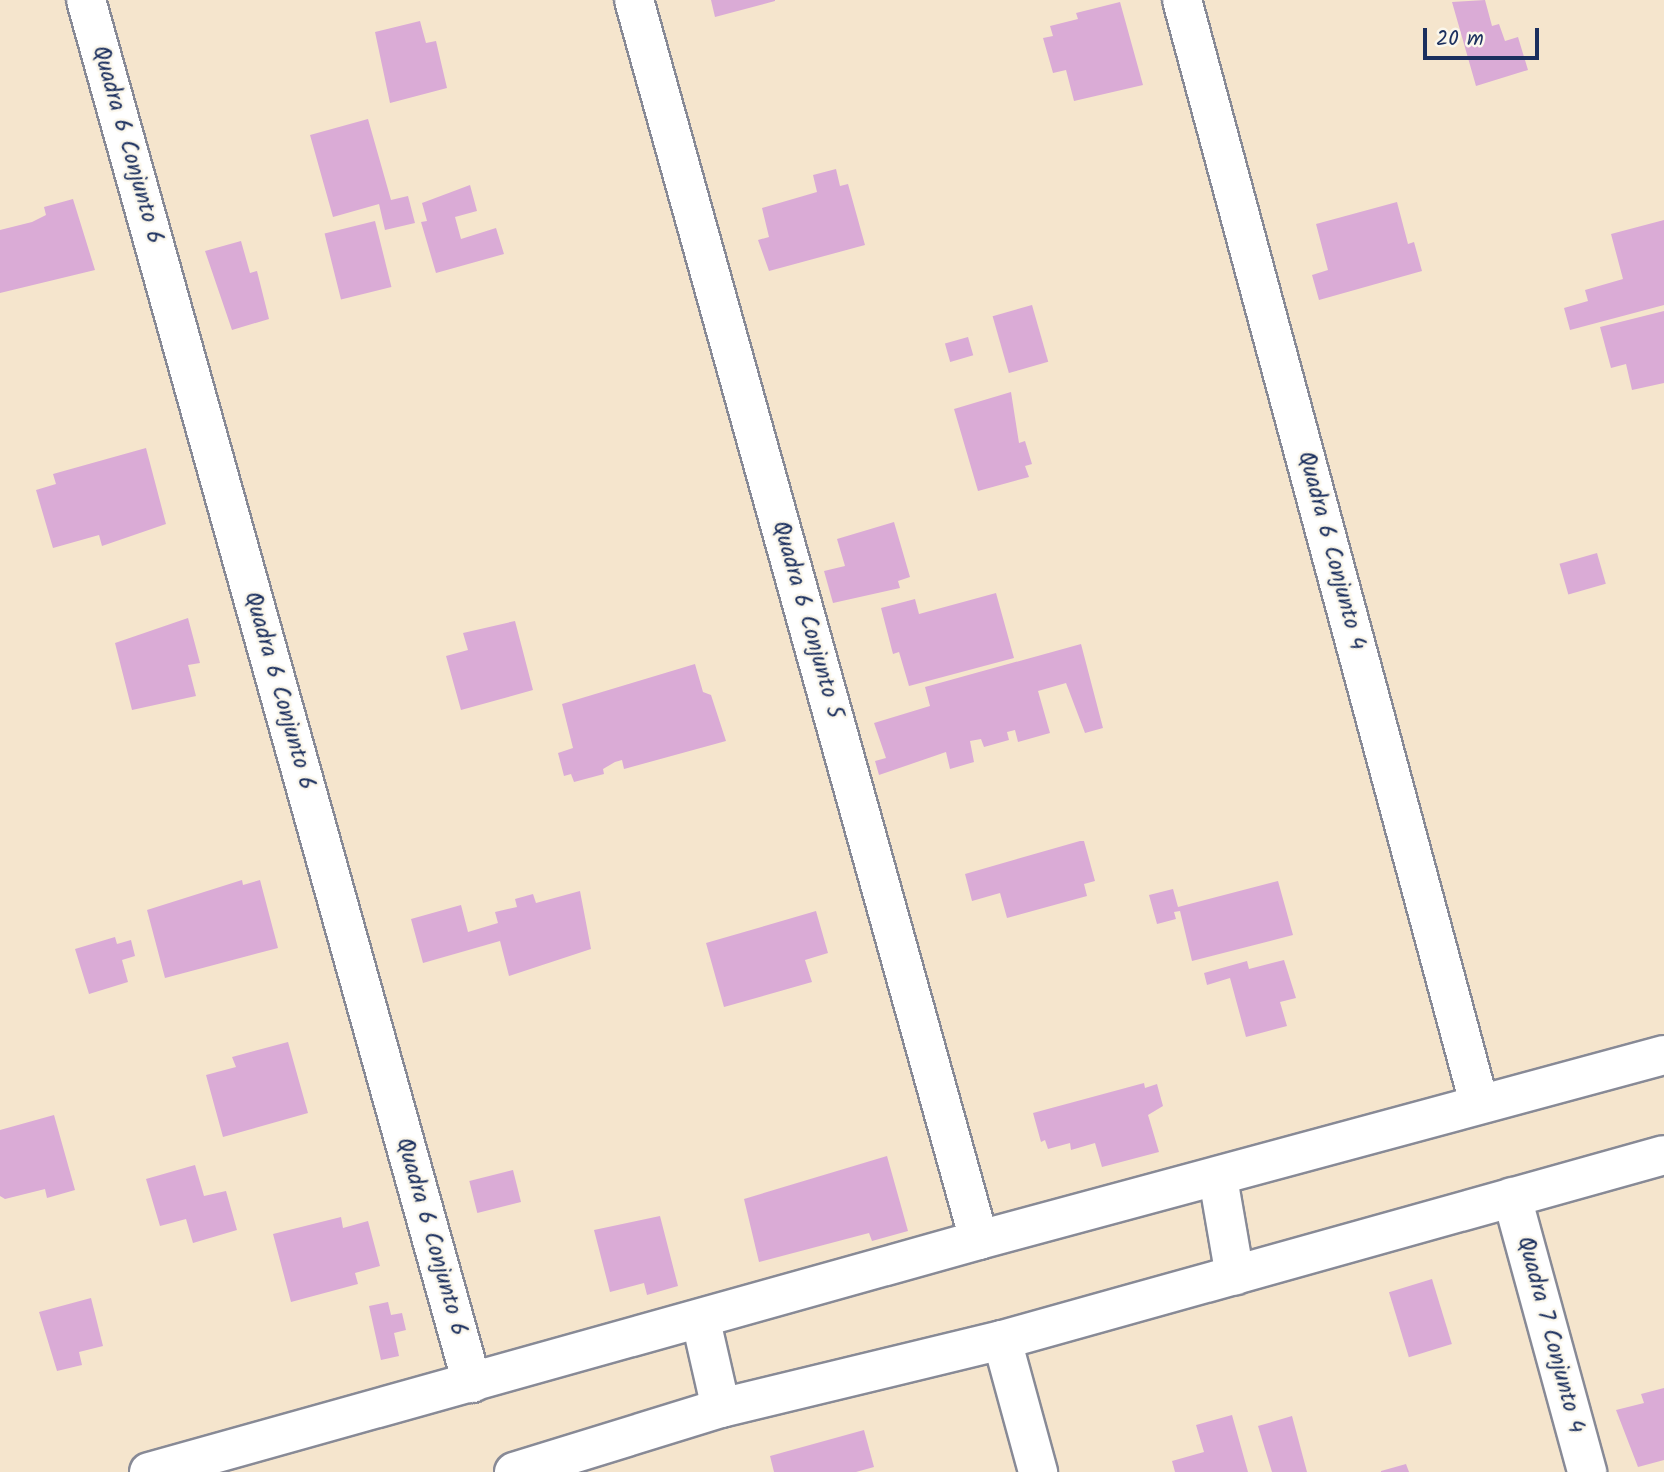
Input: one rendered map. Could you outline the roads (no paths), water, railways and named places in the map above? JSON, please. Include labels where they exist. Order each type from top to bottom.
[{"type":"street","name":"Quadra 6 Conjunto 6","points":[[86,0],[472,1382]]},
{"type":"street","name":"Quadra 6 Conjunto 5","points":[[635,0],[979,1240]]},
{"type":"street","name":"Quadra 6 Conjunto 4","points":[[1182,0],[1479,1103]]},
{"type":"street","points":[[149,1472],[220,1462],[472,1382],[701,1321],[979,1240],[1218,1178],[1479,1103],[1664,1055]]},
{"type":"street","points":[[514,1472],[720,1408],[1002,1340],[1664,1155]]},
{"type":"street","points":[[1218,1178],[1235,1276]]},
{"type":"street","name":"Quadra 7 Conjunto 4","points":[[1512,1198],[1587,1472]]},
{"type":"street","points":[[701,1321],[720,1408]]},
{"type":"street","points":[[1002,1340],[1038,1472]]}]
